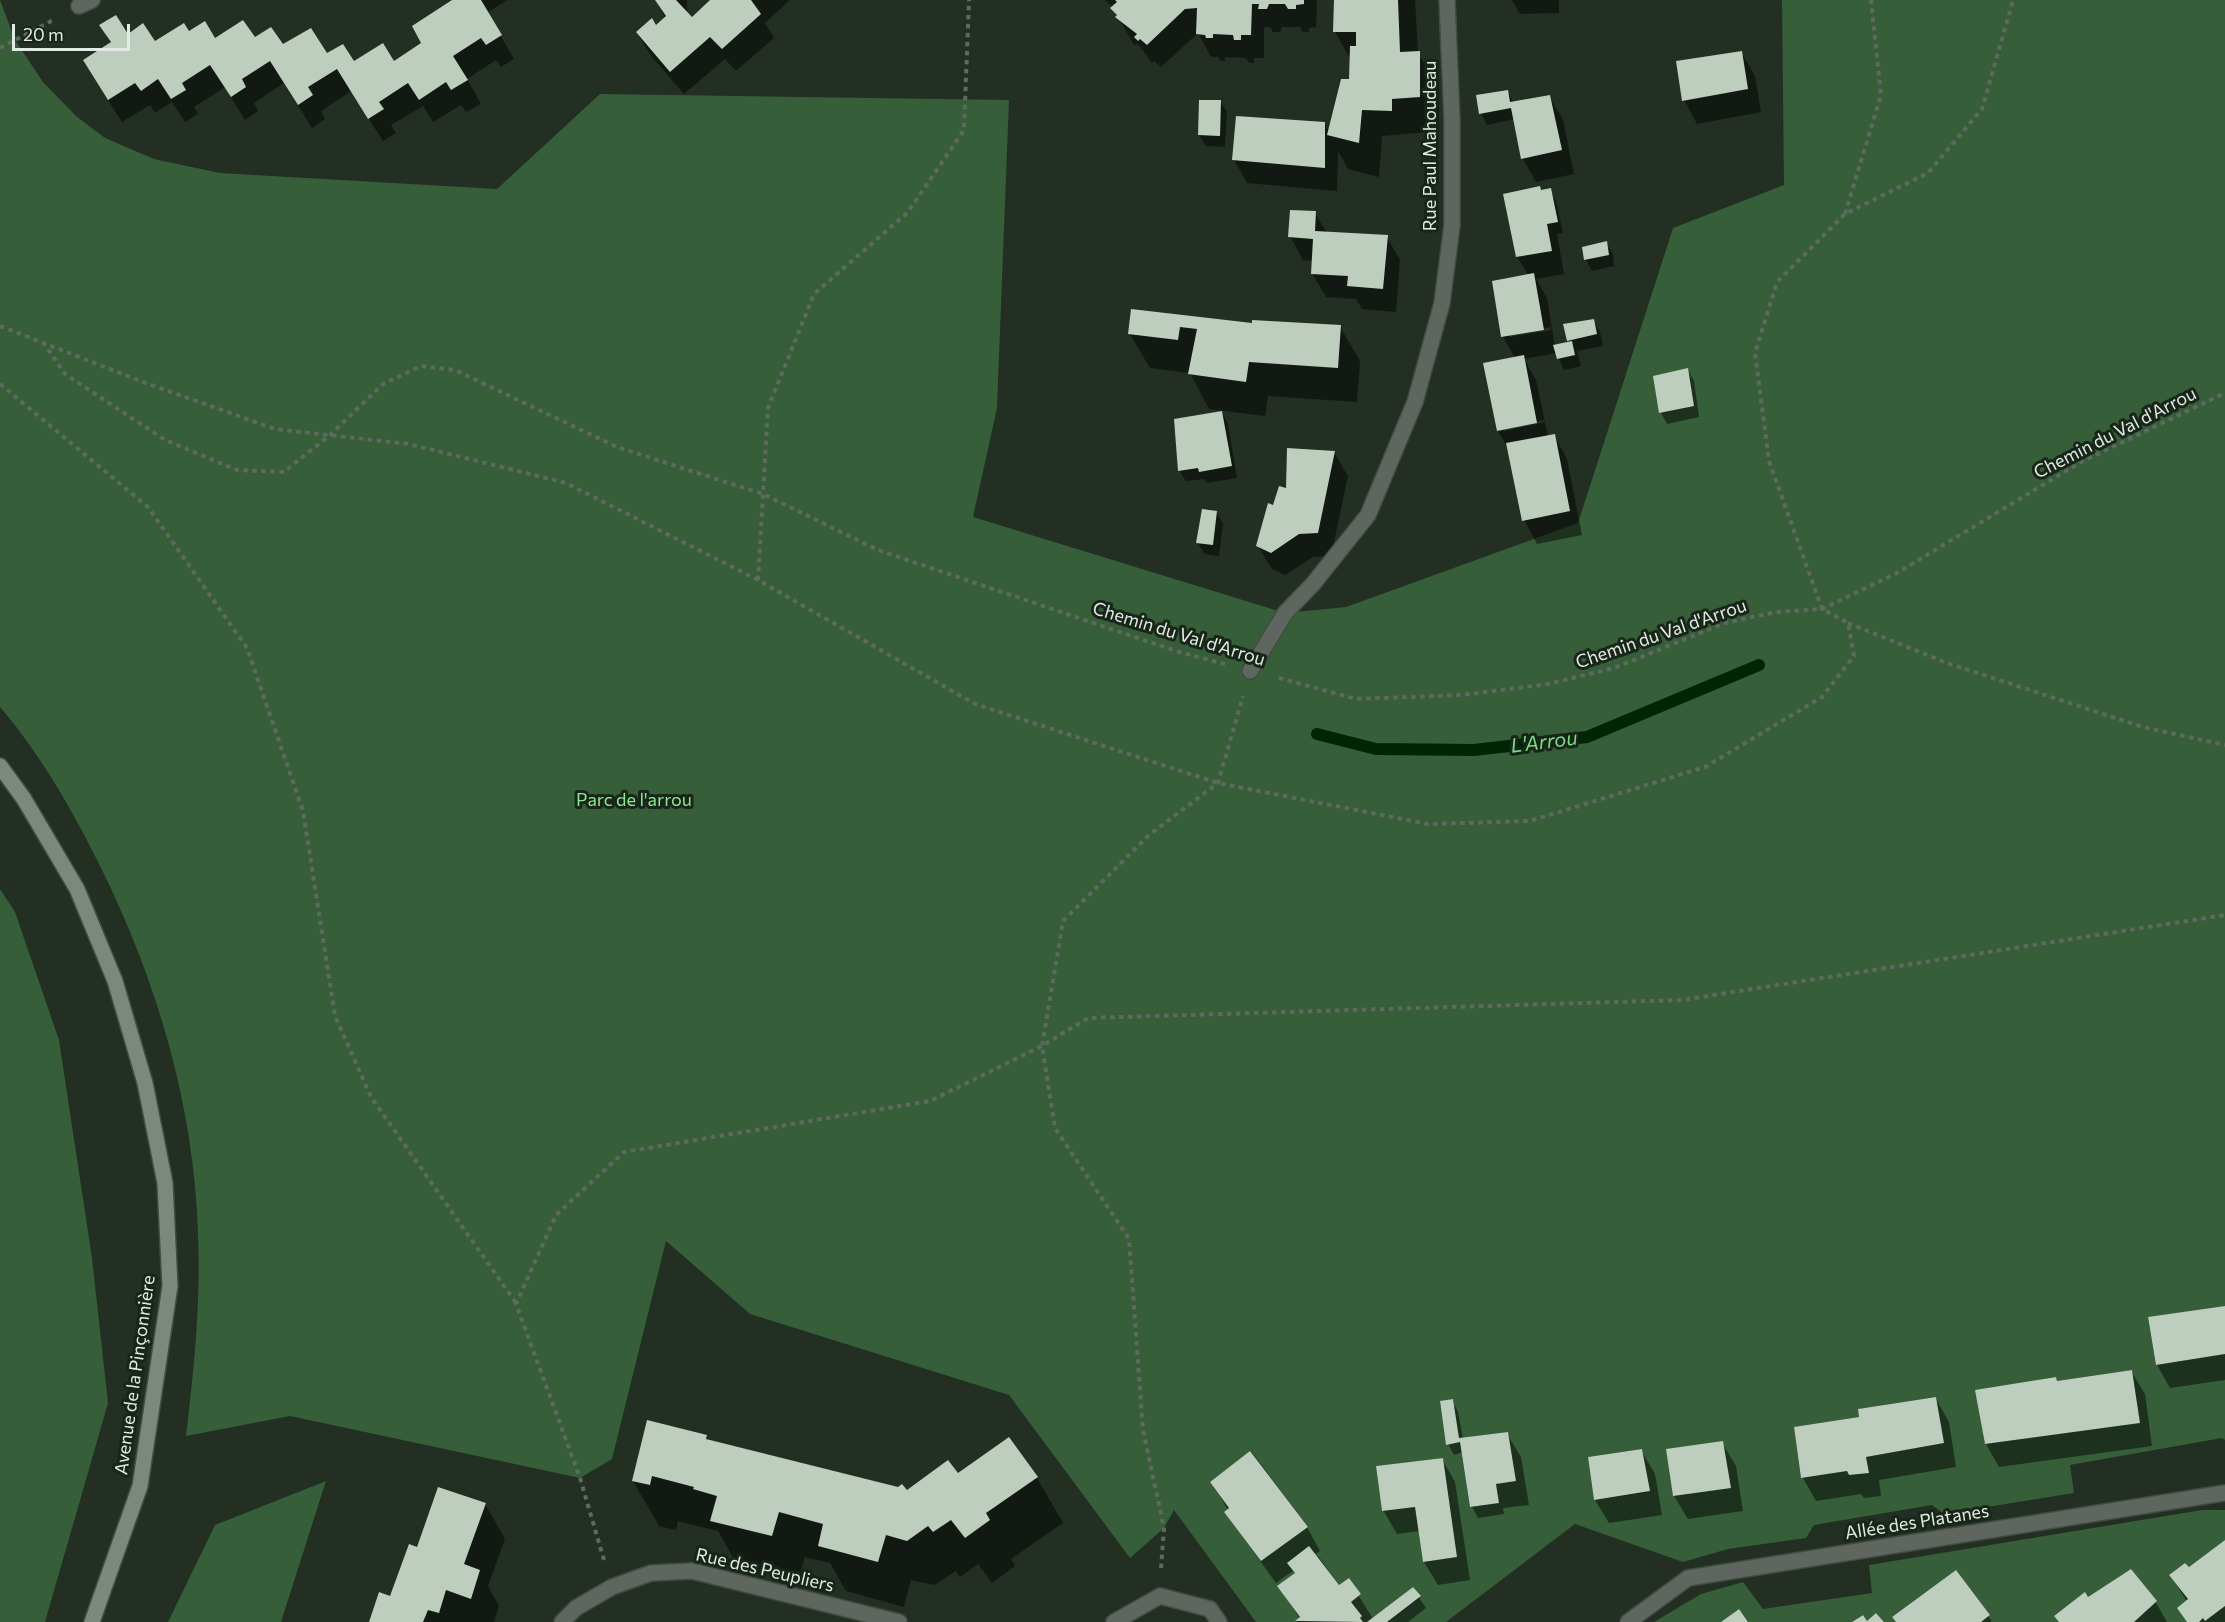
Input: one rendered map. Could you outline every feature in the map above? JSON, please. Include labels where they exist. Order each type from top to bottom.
[{"type":"main road","name":"Avenue de la Pinçonnière","points":[[0,766],[24,799],[77,889],[115,981],[145,1083],[165,1183],[170,1286],[140,1486],[92,1622]]},
{"type":"street","name":"Rue Paul Mahoudeau","points":[[1250,671],[1286,613],[1313,584],[1368,514],[1415,402],[1442,303],[1452,225],[1452,120],[1447,0]]},
{"type":"street","name":"Allée des Platanes","points":[[1628,1622],[1688,1578],[2225,1493]]},
{"type":"street","name":"Rue des Peupliers","points":[[562,1622],[576,1608],[612,1587],[651,1573],[692,1571],[899,1622]]},
{"type":"street","points":[[1114,1622],[1160,1596],[1210,1609],[1219,1622]]},
{"type":"path","points":[[758,580],[768,408],[814,294],[908,212],[964,130],[969,0]]},
{"type":"path","points":[[1845,214],[1881,95],[1871,0]]},
{"type":"path","points":[[2013,0],[1982,109],[1928,173],[1845,214],[1777,282],[1755,353],[1769,461],[1822,609],[1848,623],[1947,663],[2132,724],[2225,745]]},
{"type":"path","points":[[0,48],[86,3]]},
{"type":"path","points":[[0,326],[143,382],[275,429],[409,444],[566,483],[758,580],[975,704],[1218,783],[1428,824],[1530,820],[1705,767],[1822,697],[1854,656],[1848,623]]},
{"type":"path","name":"Chemin du Val d'Arrou","points":[[42,341],[65,374],[165,440],[237,470],[284,472],[330,435],[383,384],[421,366],[456,370],[617,447],[763,494],[878,550],[1179,652],[1356,699],[1462,695],[1548,684],[1603,671],[1725,623],[1776,612],[1822,609],[1897,573],[2080,462],[2225,393]]},
{"type":"path","points":[[0,384],[148,507],[247,648],[303,811],[335,1016],[371,1097],[516,1304],[580,1478],[612,1587]]},
{"type":"path","points":[[1160,1596],[1164,1528],[1143,1430],[1129,1239],[1054,1128],[1042,1046],[1063,921],[1149,835],[1218,783],[1250,671]]},
{"type":"path","points":[[516,1304],[556,1215],[624,1152],[930,1101],[1042,1046],[1088,1018],[1682,1000],[2225,915]]},
{"type":"green space","name":"Parc de l'arrou","points":[[0,0],[15,40],[43,82],[76,116],[105,138],[154,159],[220,173],[497,189],[600,94],[1009,100],[997,408],[973,517],[1285,613],[1346,607],[1578,523],[1673,228],[1784,185],[1782,0],[2225,0],[2225,1306],[2148,1318],[2156,1365],[2225,1354],[2225,1440],[2222,1438],[2070,1465],[2074,1493],[1944,1514],[1932,1505],[1814,1525],[1806,1538],[1728,1549],[1683,1562],[1575,1524],[1446,1622],[1387,1622],[1421,1597],[1413,1587],[1367,1622],[1363,1622],[1360,1618],[1362,1616],[1351,1602],[1361,1594],[1349,1578],[1339,1585],[1318,1556],[1288,1563],[1295,1573],[1278,1586],[1300,1617],[1296,1622],[1256,1622],[1174,1510],[1164,1528],[1130,1558],[1009,1395],[750,1314],[666,1241],[612,1459],[580,1478],[290,1416],[186,1436],[198,1309],[198,1233],[189,1138],[169,1045],[139,955],[101,868],[55,784],[29,744],[0,707]],"holes":[[[2132,1370],[2140,1423],[1985,1444],[1976,1391],[2055,1377],[2057,1381]],[[1936,1397],[1944,1443],[1866,1457],[1869,1473],[1849,1475],[1847,1471],[1801,1478],[1794,1428],[1859,1417],[1858,1409]],[[1453,1399],[1459,1438],[1508,1432],[1516,1481],[1496,1484],[1499,1503],[1470,1507],[1460,1442],[1446,1444],[1440,1402]],[[1642,1449],[1649,1492],[1594,1500],[1588,1457]],[[1251,1451],[1308,1527],[1261,1561],[1224,1512],[1229,1508],[1210,1482]],[[1443,1458],[1457,1557],[1423,1562],[1415,1507],[1382,1511],[1376,1466]]]},
{"type":"green space","points":[[0,889],[15,912],[59,1040],[92,1258],[108,1403],[45,1622],[0,1622]]},
{"type":"green space","points":[[326,1481],[281,1622],[168,1622],[215,1525]]},
{"type":"green space","points":[[2202,1510],[2225,1510],[2225,1540],[2189,1567],[2185,1563],[2169,1575],[2205,1621],[2225,1606],[2225,1622],[2134,1622],[2156,1601],[2131,1569],[2088,1597],[2085,1593],[2055,1615],[2059,1622],[1981,1622],[1990,1615],[1956,1570],[1892,1617],[1896,1622],[1884,1622],[1876,1613],[1867,1621],[1862,1615],[1852,1622],[1748,1622],[1739,1609],[1721,1622],[1654,1622],[1701,1594],[1743,1582],[1763,1609],[1872,1593],[1869,1565]]},
{"type":"building","points":[[452,0],[481,0],[502,35],[486,45],[481,38],[453,56],[468,80],[451,90],[446,82],[419,100],[408,83],[379,102],[384,109],[368,119],[337,69],[308,87],[313,95],[298,105],[270,61],[242,79],[246,87],[231,97],[210,65],[182,83],[186,90],[171,99],[158,79],[141,91],[135,83],[108,100],[83,60],[111,42],[99,25],[116,15],[128,34],[143,23],[155,41],[184,23],[189,31],[205,21],[215,38],[243,20],[255,37],[271,27],[283,44],[311,28],[327,53],[343,44],[354,61],[383,43],[394,61],[421,43],[412,26]]},
{"type":"building","points":[[655,0],[676,0],[692,17],[710,0],[751,0],[761,14],[722,49],[710,37],[670,72],[636,32],[652,18],[656,25],[666,16]]},
{"type":"building","points":[[1115,0],[1304,0],[1304,4],[1296,5],[1296,9],[1288,9],[1285,4],[1269,4],[1267,9],[1258,9],[1259,4],[1252,4],[1251,35],[1241,35],[1241,40],[1234,40],[1233,35],[1213,34],[1213,38],[1206,38],[1205,35],[1196,34],[1197,8],[1185,9],[1147,45],[1140,39],[1138,41],[1134,37],[1137,34],[1115,17],[1117,15],[1110,8],[1117,2]]},
{"type":"building","points":[[1334,0],[1398,0],[1400,52],[1420,51],[1420,97],[1392,99],[1392,111],[1362,110],[1359,143],[1327,135],[1341,79],[1349,79],[1350,46],[1356,46],[1356,32],[1333,32]]},
{"type":"building","points":[[1742,51],[1748,89],[1682,101],[1676,61]]},
{"type":"building","points":[[1508,90],[1510,102],[1550,95],[1562,150],[1521,159],[1511,108],[1479,114],[1476,95]]},
{"type":"building","points":[[1199,100],[1221,100],[1220,136],[1198,135]]},
{"type":"building","points":[[1236,116],[1325,122],[1325,168],[1232,160]]},
{"type":"building","points":[[1540,186],[1541,190],[1551,188],[1558,222],[1547,224],[1552,251],[1516,257],[1503,194]]},
{"type":"building","points":[[1290,210],[1316,211],[1315,231],[1388,235],[1383,289],[1347,286],[1348,276],[1311,274],[1313,239],[1288,237]]},
{"type":"building","points":[[1607,241],[1609,255],[1584,260],[1582,247]]},
{"type":"building","points":[[1534,273],[1544,330],[1501,337],[1492,281]]},
{"type":"building","points":[[1131,309],[1252,323],[1252,320],[1341,325],[1338,368],[1249,362],[1246,382],[1188,374],[1197,329],[1180,327],[1178,340],[1128,334]]},
{"type":"building","points":[[1594,319],[1597,334],[1567,341],[1563,324]]},
{"type":"building","points":[[1572,341],[1575,355],[1557,359],[1553,345]]},
{"type":"building","points":[[1524,355],[1537,423],[1497,431],[1483,363]]},
{"type":"building","points":[[1688,368],[1694,406],[1659,413],[1653,376]]},
{"type":"building","points":[[1222,411],[1232,466],[1199,472],[1198,468],[1178,471],[1174,419]]},
{"type":"building","points":[[1555,434],[1570,511],[1522,521],[1506,443]]},
{"type":"building","points":[[1287,448],[1335,451],[1318,533],[1299,534],[1271,553],[1256,546],[1268,503],[1273,505],[1279,486],[1286,488]]},
{"type":"building","points":[[1202,509],[1217,511],[1213,545],[1196,543]]},
{"type":"building","points":[[2225,1306],[2225,1354],[2156,1365],[2148,1317]]},
{"type":"building","points":[[2132,1370],[2140,1423],[1985,1444],[1975,1390],[2056,1377],[2057,1381]]},
{"type":"building","points":[[1936,1397],[1944,1443],[1866,1457],[1869,1473],[1849,1475],[1847,1471],[1801,1478],[1794,1427],[1859,1417],[1858,1409]]},
{"type":"building","points":[[1453,1399],[1459,1438],[1508,1432],[1516,1481],[1496,1484],[1499,1503],[1470,1507],[1460,1442],[1446,1445],[1440,1401]]},
{"type":"building","points":[[647,1420],[707,1435],[706,1439],[898,1487],[902,1484],[907,1490],[948,1460],[958,1473],[1009,1437],[1038,1477],[986,1513],[990,1520],[965,1538],[951,1520],[933,1532],[928,1526],[907,1541],[886,1535],[878,1562],[818,1546],[823,1524],[779,1512],[772,1536],[710,1521],[717,1496],[693,1489],[694,1487],[652,1476],[650,1485],[632,1481]]},
{"type":"building","points":[[1723,1441],[1731,1488],[1673,1496],[1666,1449]]},
{"type":"building","points":[[1642,1449],[1650,1491],[1594,1500],[1588,1457]]},
{"type":"building","points":[[1250,1451],[1308,1527],[1261,1561],[1224,1512],[1229,1508],[1210,1482]]},
{"type":"building","points":[[1443,1458],[1457,1557],[1423,1562],[1415,1507],[1382,1511],[1376,1466]]},
{"type":"building","points":[[438,1487],[486,1503],[464,1564],[480,1570],[471,1599],[446,1590],[439,1613],[428,1610],[423,1622],[369,1622],[379,1592],[390,1596],[409,1544],[417,1547]]},
{"type":"building","points":[[2225,1540],[2225,1606],[2205,1621],[2203,1618],[2199,1622],[2187,1622],[2177,1608],[2188,1599],[2169,1575],[2185,1563],[2189,1567]]},
{"type":"building","points":[[1309,1546],[1339,1585],[1349,1578],[1361,1594],[1351,1602],[1362,1616],[1360,1618],[1363,1622],[1295,1621],[1300,1617],[1277,1586],[1295,1573],[1287,1563]]},
{"type":"building","points":[[2131,1569],[2157,1601],[2134,1622],[2059,1622],[2054,1616],[2085,1592],[2088,1597]]},
{"type":"building","points":[[1956,1570],[1990,1615],[1981,1622],[1896,1622],[1892,1617]]},
{"type":"building","points":[[1413,1587],[1421,1596],[1387,1622],[1367,1622]]},
{"type":"building","points":[[1739,1609],[1748,1622],[1721,1622]]},
{"type":"building","points":[[1876,1613],[1884,1622],[1852,1622],[1863,1615],[1867,1621]]},
{"type":"waterway","name":"L'Arrou","points":[[1317,734],[1376,749],[1474,750],[1587,737],[1759,665]]}]
